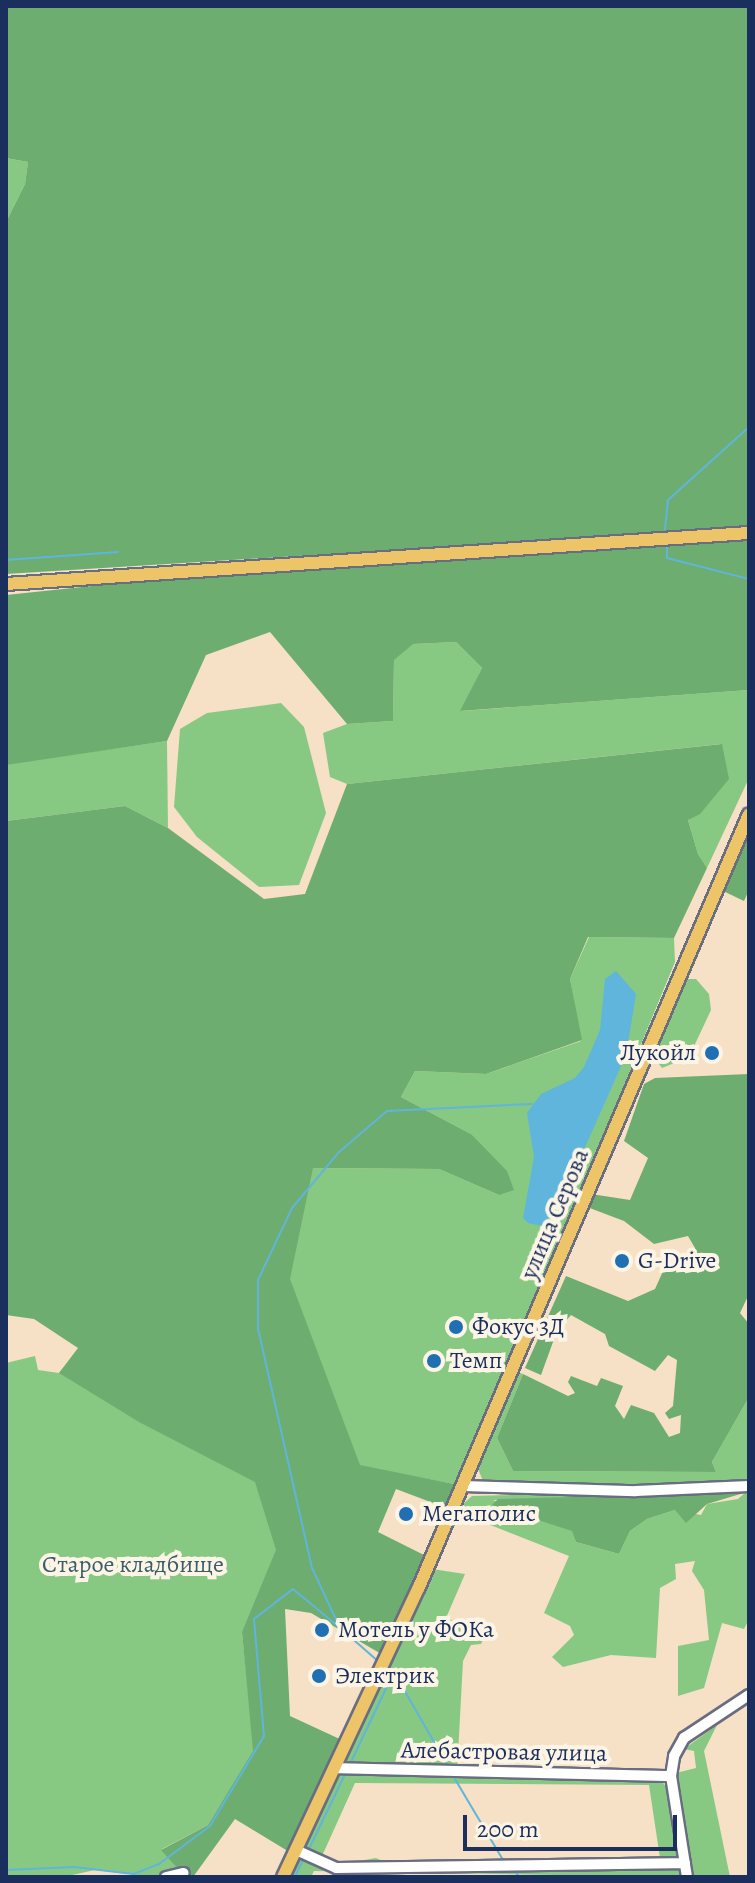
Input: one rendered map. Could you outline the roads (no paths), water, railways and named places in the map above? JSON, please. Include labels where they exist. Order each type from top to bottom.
[{"type":"main road","points":[[6,584],[749,533]]},
{"type":"main road","name":"улица Серова","points":[[283,1877],[463,1486],[749,814]]},
{"type":"street","points":[[463,1486],[636,1491],[749,1486]]},
{"type":"street","points":[[687,1877],[671,1776],[684,1738],[749,1695]]},
{"type":"street","name":"Алебастровая улица","points":[[335,1768],[671,1776]]},
{"type":"street","points":[[296,1850],[336,1868],[685,1863]]},
{"type":"street","points":[[166,1877],[184,1873]]},
{"type":"water","points":[[616,971],[636,994],[626,1055],[559,1206],[542,1226],[528,1223],[523,1218],[534,1157],[527,1113],[541,1094],[575,1078],[584,1067],[600,1030],[605,979]]},
{"type":"waterway","points":[[665,529],[668,500],[749,427]]},
{"type":"waterway","points":[[667,547],[667,558],[749,579]]},
{"type":"waterway","points":[[6,560],[118,552]]},
{"type":"waterway","points":[[379,1662],[340,1628],[312,1568],[258,1329],[258,1280],[292,1208],[339,1152],[387,1111],[532,1104]]},
{"type":"waterway","points":[[6,1870],[74,1867],[134,1874],[159,1864],[210,1826],[264,1736],[254,1619],[293,1589],[339,1627]]},
{"type":"waterway","points":[[386,1669],[399,1681],[449,1768]]},
{"type":"waterway","points":[[350,1764],[392,1676]]},
{"type":"waterway","points":[[308,1851],[345,1774]]},
{"type":"waterway","points":[[452,1774],[503,1860]]},
{"type":"waterway","points":[[295,1877],[303,1860]]},
{"type":"waterway","points":[[514,1869],[519,1877]]},
{"type":"place","name":"Лукойл","points":[[712,1053]]},
{"type":"place","name":"G-Drive","points":[[622,1261]]},
{"type":"place","name":"Фокус 3Д","points":[[456,1327]]},
{"type":"place","name":"Темп","points":[[434,1361]]},
{"type":"place","name":"Мегаполис","points":[[406,1514]]},
{"type":"place","name":"Мотель у ФОКа","points":[[322,1630]]},
{"type":"place","name":"Электрик","points":[[319,1676]]},
{"type":"park label","name":"Старое кладбище","points":[[133,1565]]}]
